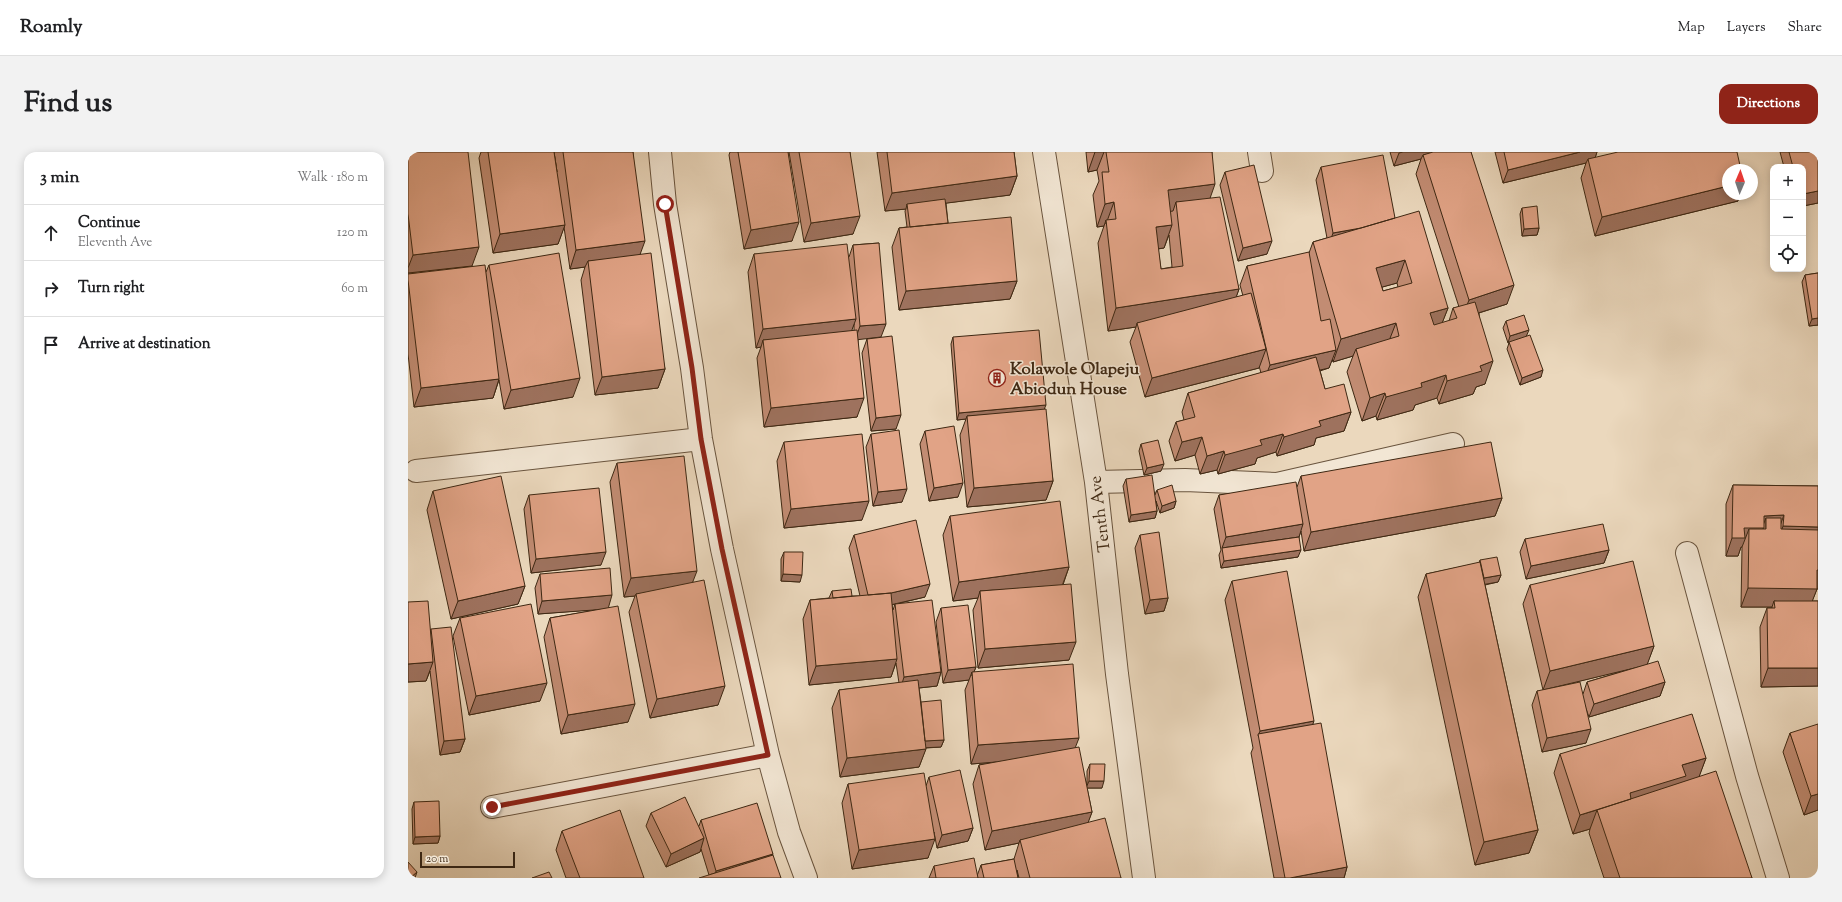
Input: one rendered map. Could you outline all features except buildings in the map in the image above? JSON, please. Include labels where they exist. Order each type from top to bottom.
[{"type":"street","points":[[660,152],[665,204],[692,368],[701,439],[722,549],[768,755],[789,832],[806,878]]},
{"type":"street","name":"Tenth Ave","points":[[1044,152],[1096,482],[1117,674],[1144,878]]},
{"type":"street","points":[[416,471],[701,439]]},
{"type":"street","points":[[1096,482],[1186,480],[1277,484],[1453,444]]},
{"type":"street","points":[[1687,553],[1747,776],[1778,878]]},
{"type":"street","points":[[492,807],[768,755]]},
{"type":"place","name":"Kolawole Olapeju Abiodun House","points":[[997,378]]},
{"type":"route","points":[[492,807],[768,755],[722,549],[701,439],[692,368],[665,204]]}]
